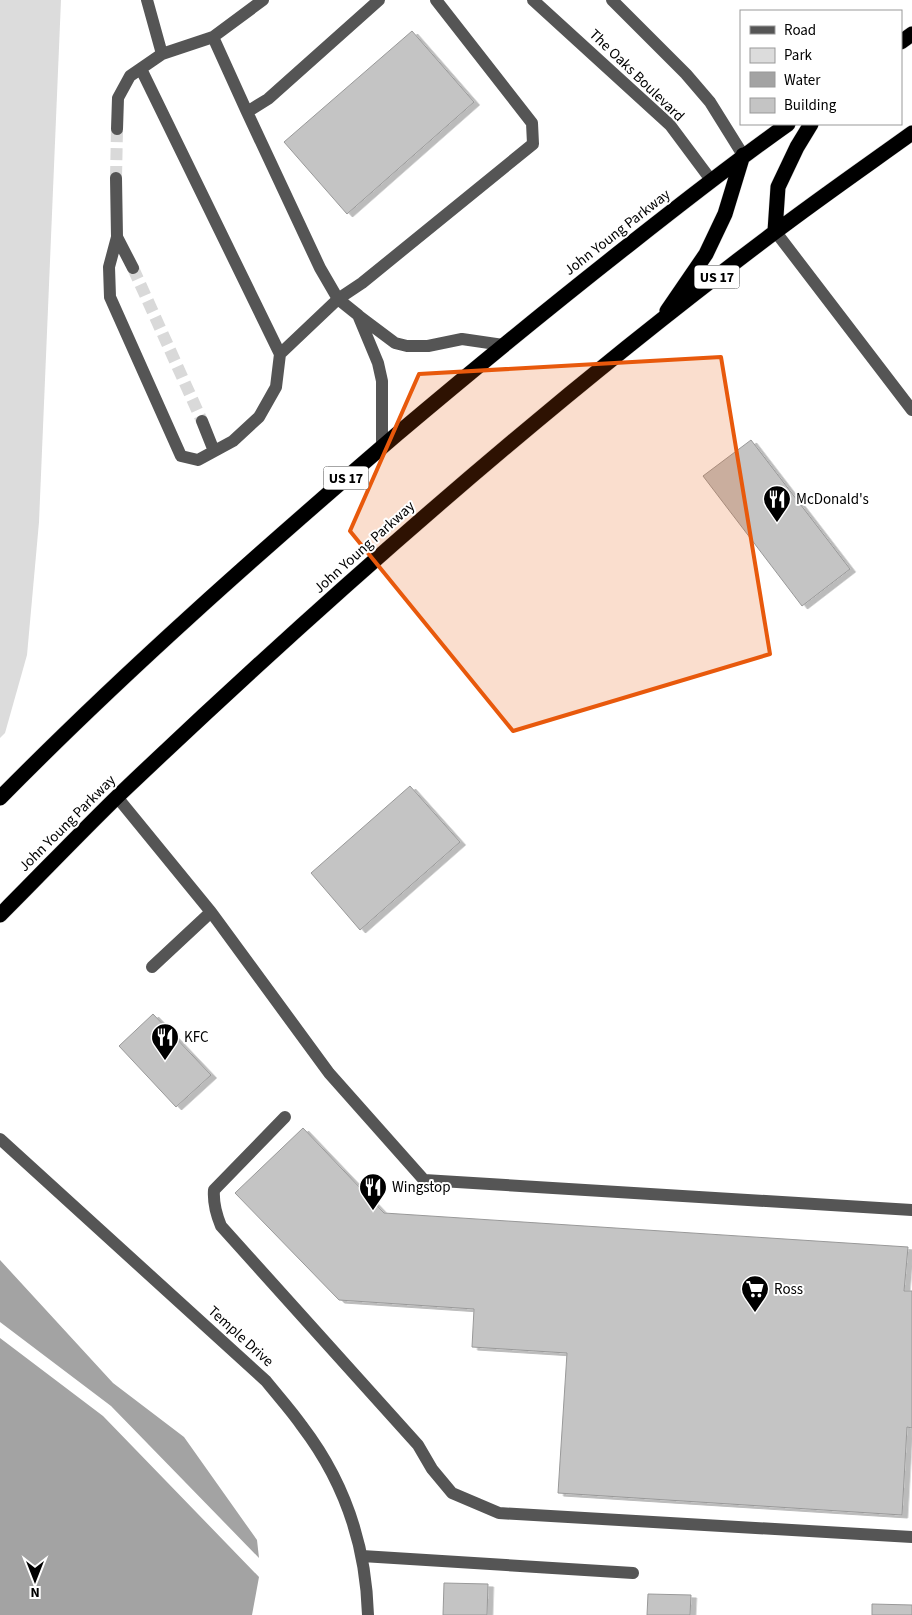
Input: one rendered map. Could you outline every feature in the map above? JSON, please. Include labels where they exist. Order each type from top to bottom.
[{"type":"highway","name":"US 17","points":[[743,155],[787,125]]},
{"type":"highway","points":[[775,232],[778,187],[797,146],[810,125]]},
{"type":"highway","name":"US 17","points":[[775,232],[912,133]]},
{"type":"highway","name":"John Young Parkway","points":[[0,798],[172,633],[330,491],[503,345],[743,155]]},
{"type":"highway","points":[[660,322],[706,254],[725,214],[743,155]]},
{"type":"highway","name":"John Young Parkway","points":[[0,915],[118,797],[244,678],[372,563],[512,441],[775,232]]},
{"type":"street","points":[[147,0],[162,54]]},
{"type":"street","points":[[117,129],[118,98],[130,76],[162,54],[213,37],[264,0]]},
{"type":"street","points":[[247,112],[268,99],[379,0]]},
{"type":"street","points":[[280,354],[338,299],[362,282],[533,144],[532,122],[436,0]]},
{"type":"street","name":"The Oaks Boulevard","points":[[534,0],[670,125],[711,180]]},
{"type":"street","points":[[612,0],[686,74],[710,102],[743,155]]},
{"type":"street","points":[[213,37],[320,268],[338,299],[395,343],[407,346],[428,346],[462,340],[503,345]]},
{"type":"street","points":[[116,178],[117,237],[109,267],[110,297],[182,456],[198,460],[234,441],[259,417],[276,387],[280,354],[141,69]]},
{"type":"street","points":[[775,232],[912,410]]},
{"type":"street","points":[[117,237],[133,268]]},
{"type":"street","points":[[358,315],[378,363],[382,382],[382,447]]},
{"type":"street","points":[[202,421],[214,452]]},
{"type":"street","points":[[118,797],[211,912],[329,1073],[424,1180],[912,1210]]},
{"type":"street","points":[[152,967],[211,912]]},
{"type":"street","points":[[285,1117],[214,1190],[213,1200],[221,1226],[418,1445],[432,1470],[452,1492],[499,1513],[912,1537]]},
{"type":"street","name":"Temple Drive","points":[[0,1139],[266,1381],[303,1427],[332,1473],[350,1514],[362,1556],[368,1615]]},
{"type":"street","points":[[362,1556],[633,1573]]},
{"type":"highlighted area","points":[[721,357],[770,654],[513,731],[350,531],[419,374]]},
{"type":"green space","points":[[0,0],[61,0],[39,522],[27,655],[5,733],[0,738]]},
{"type":"water","points":[[0,1260],[113,1383],[184,1437],[257,1540],[259,1558],[111,1406],[0,1322]]},
{"type":"water","points":[[0,1338],[103,1416],[259,1577],[252,1615],[0,1615]]},
{"type":"building","points":[[412,31],[474,102],[347,214],[284,142]]},
{"type":"building","name":"McDonald's","points":[[751,440],[850,569],[802,606],[703,476]]},
{"type":"building","points":[[410,786],[460,842],[360,930],[311,873]]},
{"type":"building","name":"KFC","points":[[153,1014],[211,1075],[176,1107],[119,1046]]},
{"type":"building","points":[[303,1128],[384,1213],[908,1247],[904,1291],[912,1291],[912,1428],[907,1427],[902,1515],[558,1493],[567,1353],[472,1347],[474,1309],[339,1300],[235,1193]]},
{"type":"building","points":[[444,1583],[488,1584],[487,1615],[443,1615]]},
{"type":"building","points":[[648,1594],[691,1595],[690,1615],[647,1615]]},
{"type":"building","points":[[872,1604],[912,1605],[912,1615],[872,1615]]},
{"type":"tunnel","points":[[116,178],[117,129]]},
{"type":"tunnel","points":[[133,268],[202,421]]},
{"type":"place","name":"McDonald's","points":[[777,523]]},
{"type":"place","name":"KFC","points":[[165,1061]]},
{"type":"place","name":"Wingstop","points":[[373,1211]]},
{"type":"place","name":"Ross","points":[[755,1313]]}]
